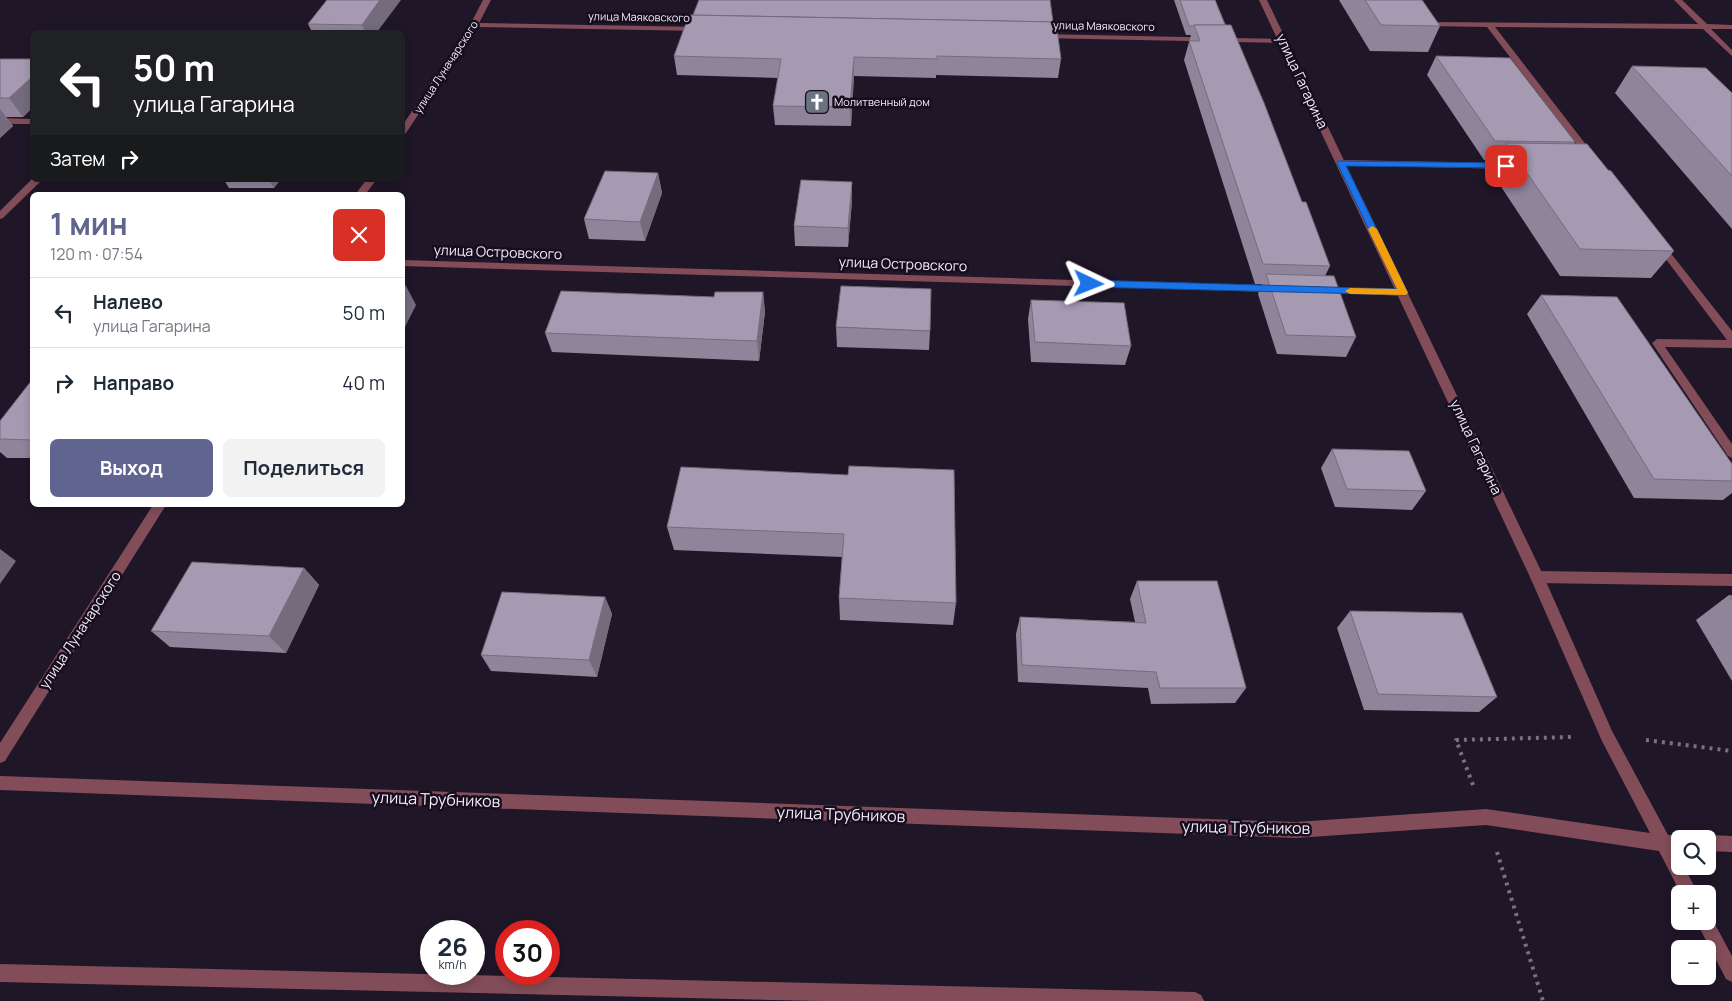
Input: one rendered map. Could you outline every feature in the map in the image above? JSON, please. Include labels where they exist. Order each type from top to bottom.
[{"type":"street","name":"улица Луначарского","points":[[405,130],[474,25],[487,0]]},
{"type":"street","name":"улица Гагарина","points":[[1263,0],[1537,577],[1607,736],[1685,885]]},
{"type":"street","points":[[1414,0],[1430,24],[1732,27]]},
{"type":"street","points":[[1678,0],[1732,54]]},
{"type":"street","name":"улица Маяковского","points":[[474,25],[714,30]]},
{"type":"street","points":[[1490,25],[1599,168]]},
{"type":"street","name":"улица Маяковского","points":[[1033,36],[1283,41]]},
{"type":"street","points":[[0,121],[30,122]]},
{"type":"street","points":[[1341,163],[1521,166]]},
{"type":"street","points":[[0,216],[35,182]]},
{"type":"street","points":[[1654,238],[1732,339]]},
{"type":"street","name":"улица Островского","points":[[405,263],[1284,289]]},
{"type":"street","points":[[1314,290],[1403,293]]},
{"type":"street","points":[[1732,344],[1657,343],[1732,453]]},
{"type":"street","name":"улица Луначарского","points":[[0,756],[159,507]]},
{"type":"street","points":[[1537,577],[1732,580]]},
{"type":"street","name":"улица Трубников","points":[[0,783],[1296,830],[1486,817],[1671,843]]},
{"type":"street","points":[[1716,843],[1732,844]]},
{"type":"street","points":[[1709,930],[1732,973]]},
{"type":"street","points":[[0,972],[1196,1001]]},
{"type":"path","points":[[1456,740],[1486,817],[1543,1001]]},
{"type":"building","points":[[327,0],[380,0],[362,25],[308,24]]},
{"type":"building","points":[[699,0],[1050,0],[1053,22],[693,15]]},
{"type":"building","points":[[1180,0],[1215,0],[1225,25],[1189,26]]},
{"type":"building","points":[[1365,0],[1422,0],[1440,26],[1381,25]]},
{"type":"building","points":[[689,15],[1056,22],[1061,59],[937,56],[937,59],[854,57],[850,107],[773,106],[781,59],[674,56]]},
{"type":"building","points":[[1194,25],[1231,25],[1264,103],[1302,202],[1306,202],[1330,266],[1263,264],[1189,41],[1200,41]]},
{"type":"building","points":[[1436,56],[1510,58],[1575,142],[1495,141]]},
{"type":"building","points":[[0,59],[30,59],[30,79],[9,98],[0,98]]},
{"type":"building","points":[[1632,66],[1706,68],[1732,93],[1732,176]]},
{"type":"building","points":[[1506,143],[1587,144],[1608,170],[1611,171],[1674,251],[1580,249]]},
{"type":"building","points":[[605,171],[658,173],[640,222],[584,219]]},
{"type":"building","points":[[801,180],[852,182],[848,228],[794,226]]},
{"type":"building","points":[[1266,274],[1334,276],[1356,337],[1286,335]]},
{"type":"building","points":[[841,286],[931,289],[930,331],[836,327]]},
{"type":"building","points":[[561,291],[714,297],[715,292],[763,292],[757,341],[545,333]]},
{"type":"building","points":[[1541,295],[1617,297],[1732,464],[1732,481],[1654,479]]},
{"type":"building","points":[[1031,300],[1124,303],[1131,346],[1035,342]]},
{"type":"building","points":[[30,383],[30,440],[0,439],[0,421]]},
{"type":"building","points":[[1332,449],[1409,451],[1426,491],[1347,489]]},
{"type":"building","points":[[849,466],[954,470],[956,603],[839,598],[844,534],[667,527],[681,467],[848,475]]},
{"type":"building","points":[[192,562],[304,568],[269,636],[151,631]]},
{"type":"building","points":[[1137,581],[1217,581],[1246,688],[1160,688],[1156,672],[1022,665],[1020,617],[1146,623]]},
{"type":"building","points":[[502,592],[605,597],[589,660],[481,655]]},
{"type":"building","points":[[1350,611],[1462,613],[1497,697],[1378,694]]},
{"type":"slow traffic","points":[[1350,291],[1403,293],[1372,229]]},
{"type":"place","name":"Молитвенный дом","points":[[817,102]]},
{"type":"route","points":[[1089,284],[1403,293],[1341,163],[1506,166]]}]
